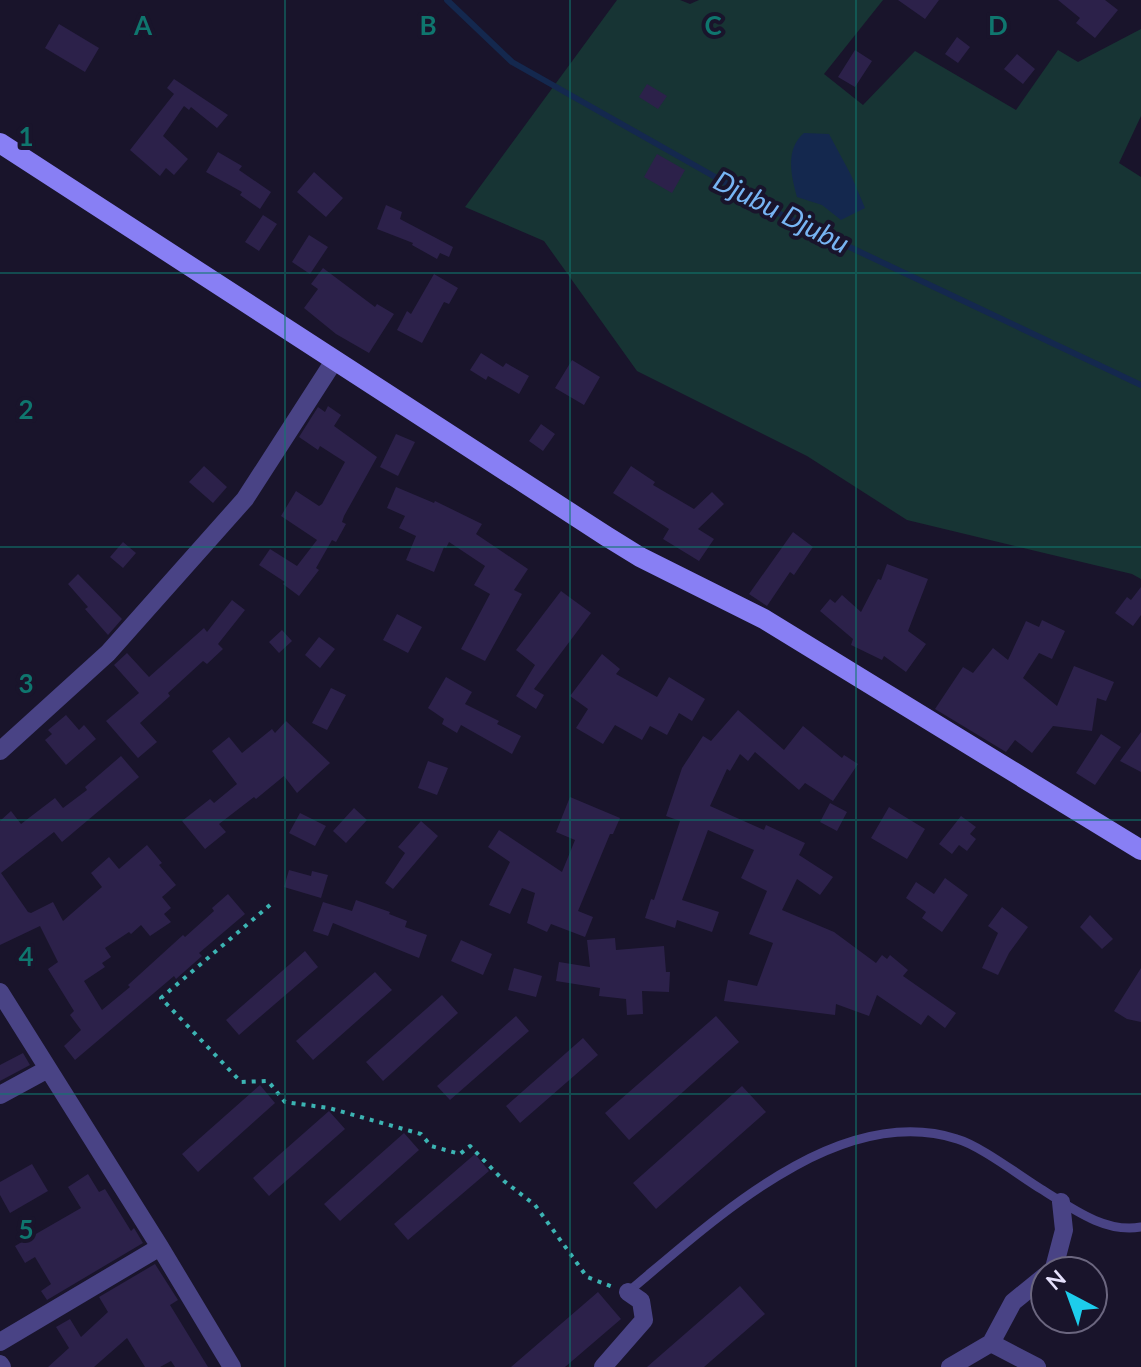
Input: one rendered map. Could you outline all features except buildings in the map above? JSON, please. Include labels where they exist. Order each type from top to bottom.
[{"type":"street","points":[[0,143],[640,557],[764,619],[1141,850]]},
{"type":"street","points":[[0,751],[108,653],[245,499],[334,361]]},
{"type":"street","points":[[0,992],[232,1367]]},
{"type":"street","points":[[0,1095],[46,1070]]},
{"type":"street","points":[[1057,1255],[1064,1230],[1061,1202]]},
{"type":"street","points":[[0,1342],[160,1247]]},
{"type":"street","points":[[950,1367],[991,1343],[1013,1302],[1029,1289]]},
{"type":"street","points":[[603,1367],[644,1320],[641,1301],[628,1292]]},
{"type":"street","points":[[991,1343],[1037,1367]]},
{"type":"lane","points":[[628,1292],[737,1202],[777,1175],[841,1146],[923,1130],[961,1140],[1061,1202],[1111,1227],[1141,1227]]},
{"type":"path","points":[[270,905],[161,998],[241,1082],[268,1081],[285,1102],[329,1108],[421,1134],[431,1146],[460,1154],[470,1146],[504,1181],[535,1205],[587,1277],[628,1292]]},
{"type":"green space","points":[[617,0],[680,0],[690,4],[699,0],[883,0],[824,74],[863,105],[915,51],[1016,110],[1058,50],[1078,62],[1141,29],[1141,116],[1119,163],[1141,177],[1141,579],[1132,574],[907,520],[807,456],[637,371],[544,241],[465,207]]},
{"type":"water","points":[[804,133],[829,134],[865,208],[841,220],[822,205],[797,197],[792,154]]},
{"type":"waterway","name":"Djubu Djubu","points":[[447,0],[512,62],[784,216],[1141,385]]}]
